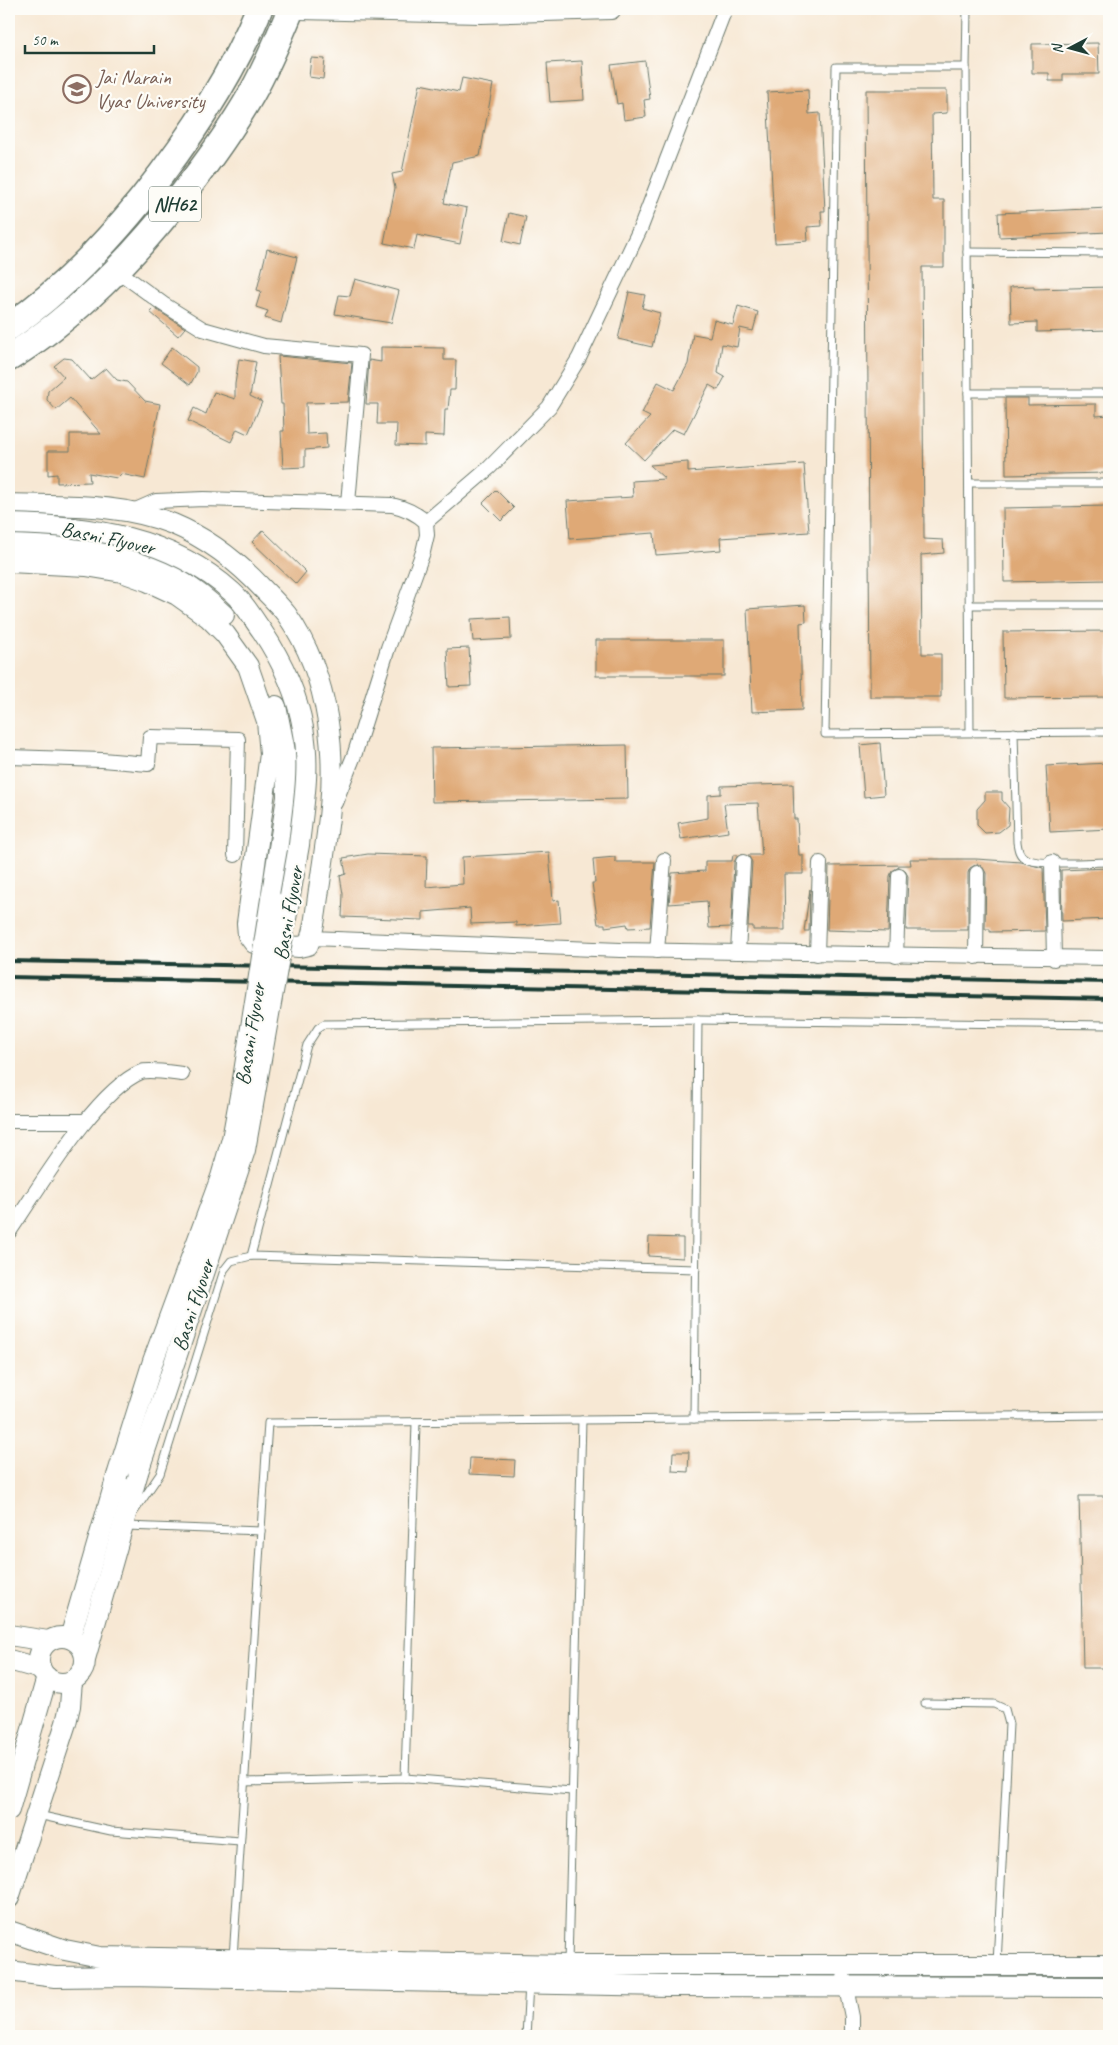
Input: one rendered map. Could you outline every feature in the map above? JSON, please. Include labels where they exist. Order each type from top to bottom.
[{"type":"highway","name":"NH62","points":[[9,327],[57,290],[106,242],[173,160],[224,82],[259,9]]},
{"type":"highway","name":"NH62","points":[[9,358],[56,327],[118,271],[155,229],[211,158],[251,96],[275,48],[291,9]]},
{"type":"street","points":[[299,9],[482,13],[611,9]]},
{"type":"street","points":[[426,522],[489,468],[549,406],[579,358],[641,227],[725,9]]},
{"type":"street","points":[[118,271],[162,304],[202,329],[264,346],[360,355],[348,504]]},
{"type":"street","points":[[131,512],[156,501],[204,499],[392,505],[406,508],[426,522],[427,535],[423,552],[388,648],[355,753],[330,815]]},
{"type":"street","points":[[9,504],[94,507],[131,512],[172,524],[207,541],[245,569],[286,615],[302,640],[322,692],[328,722],[332,764],[330,815],[312,938],[308,945],[299,947],[254,943],[248,935],[247,923],[270,754],[267,721],[258,692],[248,666],[225,634],[208,617],[177,595],[122,572],[86,566],[9,562]]},
{"type":"street","name":"Basni Flyover","points":[[9,524],[77,528],[120,536],[156,545],[194,565],[233,593],[268,640],[286,672],[296,698],[304,730],[306,765],[305,802],[300,845],[245,1150],[138,1472],[123,1526]]},
{"type":"street","name":"Basani Flyover","points":[[9,545],[52,544],[95,548],[132,558],[161,570],[193,589],[236,627],[264,670],[274,695],[286,756],[287,796],[232,1139],[222,1177],[153,1361],[70,1638]]},
{"type":"street","points":[[9,757],[102,760],[148,764],[150,738],[238,739],[235,855]]},
{"type":"street","points":[[657,950],[664,860]]},
{"type":"street","points":[[738,952],[743,862]]},
{"type":"street","points":[[1052,862],[1054,959]]},
{"type":"street","points":[[817,954],[820,863]]},
{"type":"street","points":[[976,957],[977,873]]},
{"type":"street","points":[[896,956],[899,876]]},
{"type":"street","points":[[312,938],[896,956],[1054,959],[1109,958]]},
{"type":"street","points":[[9,1232],[85,1121],[116,1088],[142,1071],[182,1074]]},
{"type":"street","points":[[9,1121],[85,1121]]},
{"type":"street","points":[[9,1660],[44,1673],[59,1683],[72,1681],[82,1672],[123,1526]]},
{"type":"street","points":[[9,1635],[48,1641]]},
{"type":"street","points":[[9,1810],[44,1673],[39,1659],[41,1649],[48,1641],[58,1636],[70,1638],[81,1646],[85,1659]]},
{"type":"street","points":[[9,1898],[66,1723],[70,1706],[72,1681]]},
{"type":"street","points":[[9,1931],[65,1950],[100,1957],[233,1968],[529,1984],[1109,1987]]},
{"type":"street","points":[[9,1971],[55,1977],[128,1976],[320,1962],[568,1965],[997,1964],[1109,1966]]},
{"type":"street","points":[[841,1965],[852,2017],[852,2036]]},
{"type":"lane","points":[[967,9],[970,733]]},
{"type":"lane","points":[[966,67],[836,67],[825,734],[1109,732]]},
{"type":"lane","points":[[967,252],[1109,252]]},
{"type":"lane","points":[[968,393],[1109,392]]},
{"type":"lane","points":[[969,483],[1109,483]]},
{"type":"lane","points":[[969,605],[1109,605]]},
{"type":"lane","points":[[1014,732],[1017,842],[1019,853],[1026,859],[1052,862],[1109,862]]},
{"type":"lane","points":[[694,1419],[698,1020]]},
{"type":"lane","points":[[251,1256],[307,1045],[318,1028],[324,1024],[698,1020],[1109,1025]]},
{"type":"lane","points":[[123,1526],[160,1474],[224,1270],[230,1261],[251,1256],[696,1269]]},
{"type":"lane","points":[[233,1968],[268,1423],[1109,1415]]},
{"type":"lane","points":[[568,1965],[582,1420]]},
{"type":"lane","points":[[405,1778],[416,1422]]},
{"type":"lane","points":[[123,1526],[261,1530]]},
{"type":"lane","points":[[925,1703],[994,1704],[1005,1709],[1010,1724],[997,1964]]},
{"type":"lane","points":[[244,1782],[405,1778],[572,1792]]},
{"type":"lane","points":[[37,1815],[111,1831],[240,1841]]},
{"type":"lane","points":[[526,2036],[529,1984]]},
{"type":"building","points":[[1098,43],[1099,74],[1063,74],[1063,81],[1049,81],[1049,73],[1032,73],[1032,44]]},
{"type":"building","points":[[311,58],[325,59],[323,79],[309,77]]},
{"type":"building","points":[[582,61],[584,100],[550,102],[547,63]]},
{"type":"building","points":[[645,61],[650,99],[644,100],[646,117],[624,120],[622,103],[617,104],[611,65]]},
{"type":"building","points":[[462,78],[493,84],[480,156],[452,162],[444,203],[467,208],[460,244],[417,235],[414,249],[384,243],[395,188],[392,174],[402,172],[420,84],[459,92]]},
{"type":"building","points":[[808,90],[809,114],[820,113],[825,211],[821,211],[822,226],[807,227],[808,241],[775,243],[767,92]]},
{"type":"building","points":[[866,90],[947,90],[947,113],[932,114],[933,200],[944,200],[944,267],[922,267],[924,539],[943,540],[944,553],[921,555],[922,654],[941,654],[941,697],[870,697]]},
{"type":"building","points":[[1109,208],[1109,232],[999,237],[998,213]]},
{"type":"building","points":[[509,213],[526,217],[520,245],[503,241]]},
{"type":"building","points":[[267,249],[297,257],[281,323],[265,318],[268,311],[256,307],[261,291],[257,290]]},
{"type":"building","points":[[355,279],[399,291],[391,323],[335,314],[339,295],[350,296]]},
{"type":"building","points":[[1034,286],[1034,289],[1109,287],[1109,330],[1037,332],[1037,322],[1011,323],[1010,287]]},
{"type":"building","points":[[629,292],[645,295],[642,308],[660,313],[652,347],[618,339]]},
{"type":"building","points":[[738,306],[758,312],[753,331],[740,328],[737,347],[722,344],[718,373],[725,377],[718,390],[709,385],[684,434],[673,429],[644,460],[626,443],[650,417],[642,413],[658,382],[674,390],[688,364],[693,334],[710,337],[714,320],[733,325]]},
{"type":"building","points":[[154,308],[185,328],[178,336],[150,312]]},
{"type":"building","points":[[172,347],[197,367],[197,372],[190,385],[161,363]]},
{"type":"building","points":[[381,347],[444,348],[444,360],[456,360],[455,390],[450,390],[448,409],[445,409],[444,436],[425,435],[425,446],[396,445],[397,424],[377,424],[378,404],[366,404],[369,360],[381,362]]},
{"type":"building","points":[[278,356],[352,363],[348,402],[306,403],[307,434],[326,433],[327,448],[305,450],[305,467],[283,468],[281,431],[284,431],[283,404],[281,404]]},
{"type":"building","points":[[64,358],[72,359],[91,380],[106,368],[117,380],[127,382],[145,401],[160,404],[145,479],[121,474],[117,478],[89,473],[90,482],[57,483],[57,474],[48,475],[48,451],[70,451],[70,434],[101,434],[70,398],[56,410],[47,400],[48,391],[64,377],[54,366]]},
{"type":"building","points":[[239,359],[256,362],[250,396],[262,402],[248,434],[237,429],[231,442],[188,421],[194,408],[206,414],[214,392],[235,399]]},
{"type":"building","points":[[1005,398],[1028,398],[1028,405],[1096,404],[1096,416],[1109,415],[1109,473],[1006,475]]},
{"type":"building","points":[[688,462],[688,472],[804,464],[809,532],[720,538],[721,550],[656,555],[654,533],[570,539],[567,501],[633,497],[632,481],[665,479],[650,465]]},
{"type":"building","points":[[496,490],[514,508],[501,521],[483,503]]},
{"type":"building","points":[[1109,506],[1109,580],[1004,582],[1003,508]]},
{"type":"building","points":[[263,530],[306,572],[296,584],[252,542]]},
{"type":"building","points":[[805,605],[806,622],[800,623],[802,710],[752,712],[747,609]]},
{"type":"building","points":[[510,617],[511,639],[473,641],[471,619]]},
{"type":"building","points":[[1109,631],[1109,697],[1004,698],[1003,632]]},
{"type":"building","points":[[596,640],[724,640],[724,676],[596,676]]},
{"type":"building","points":[[469,648],[471,686],[449,687],[447,649]]},
{"type":"building","points":[[880,743],[884,795],[864,797],[860,745]]},
{"type":"building","points":[[627,745],[628,799],[432,802],[431,748]]},
{"type":"building","points":[[1109,763],[1109,829],[1050,832],[1046,766]]},
{"type":"building","points":[[793,784],[794,819],[797,819],[799,855],[803,855],[803,874],[784,874],[785,930],[753,930],[753,926],[748,926],[752,862],[748,855],[762,855],[758,803],[724,804],[728,832],[681,839],[678,823],[708,818],[708,795],[721,794],[721,786]]},
{"type":"building","points":[[985,792],[1002,792],[1002,800],[1009,808],[1008,825],[999,832],[985,833],[977,825],[977,809],[985,800]]},
{"type":"building","points":[[549,852],[553,901],[559,900],[561,923],[516,926],[516,922],[471,924],[470,908],[423,912],[423,920],[342,917],[343,894],[340,876],[346,874],[343,858],[368,854],[427,856],[426,887],[463,884],[462,857]]},
{"type":"building","points":[[733,855],[738,855],[734,862],[731,927],[709,928],[707,901],[669,904],[672,873],[705,871],[705,861],[732,861]]},
{"type":"building","points":[[615,857],[615,862],[655,862],[650,927],[628,928],[627,924],[605,927],[605,924],[598,924],[592,883],[595,883],[593,859]]},
{"type":"building","points":[[910,859],[976,859],[1021,862],[1043,868],[1045,931],[990,932],[990,929],[985,929],[986,873],[982,866],[977,864],[970,868],[968,873],[968,930],[906,930],[908,876],[904,869],[899,867],[892,871],[890,876],[888,932],[827,930],[829,866],[911,865]]},
{"type":"building","points":[[1109,868],[1109,919],[1062,921],[1061,870]]},
{"type":"building","points":[[810,889],[809,931],[804,931]]},
{"type":"building","points":[[649,1237],[683,1238],[683,1258],[648,1256]]},
{"type":"building","points":[[673,1452],[689,1452],[688,1472],[672,1471]]},
{"type":"building","points":[[470,1458],[515,1460],[514,1476],[469,1474]]},
{"type":"building","points":[[1079,1496],[1109,1496],[1109,1668],[1083,1668]]},
{"type":"railway","points":[[9,961],[1109,982]]},
{"type":"railway","points":[[9,977],[1109,999]]},
{"type":"place","name":"Jai Narain Vyas University","points":[[77,89]]}]
